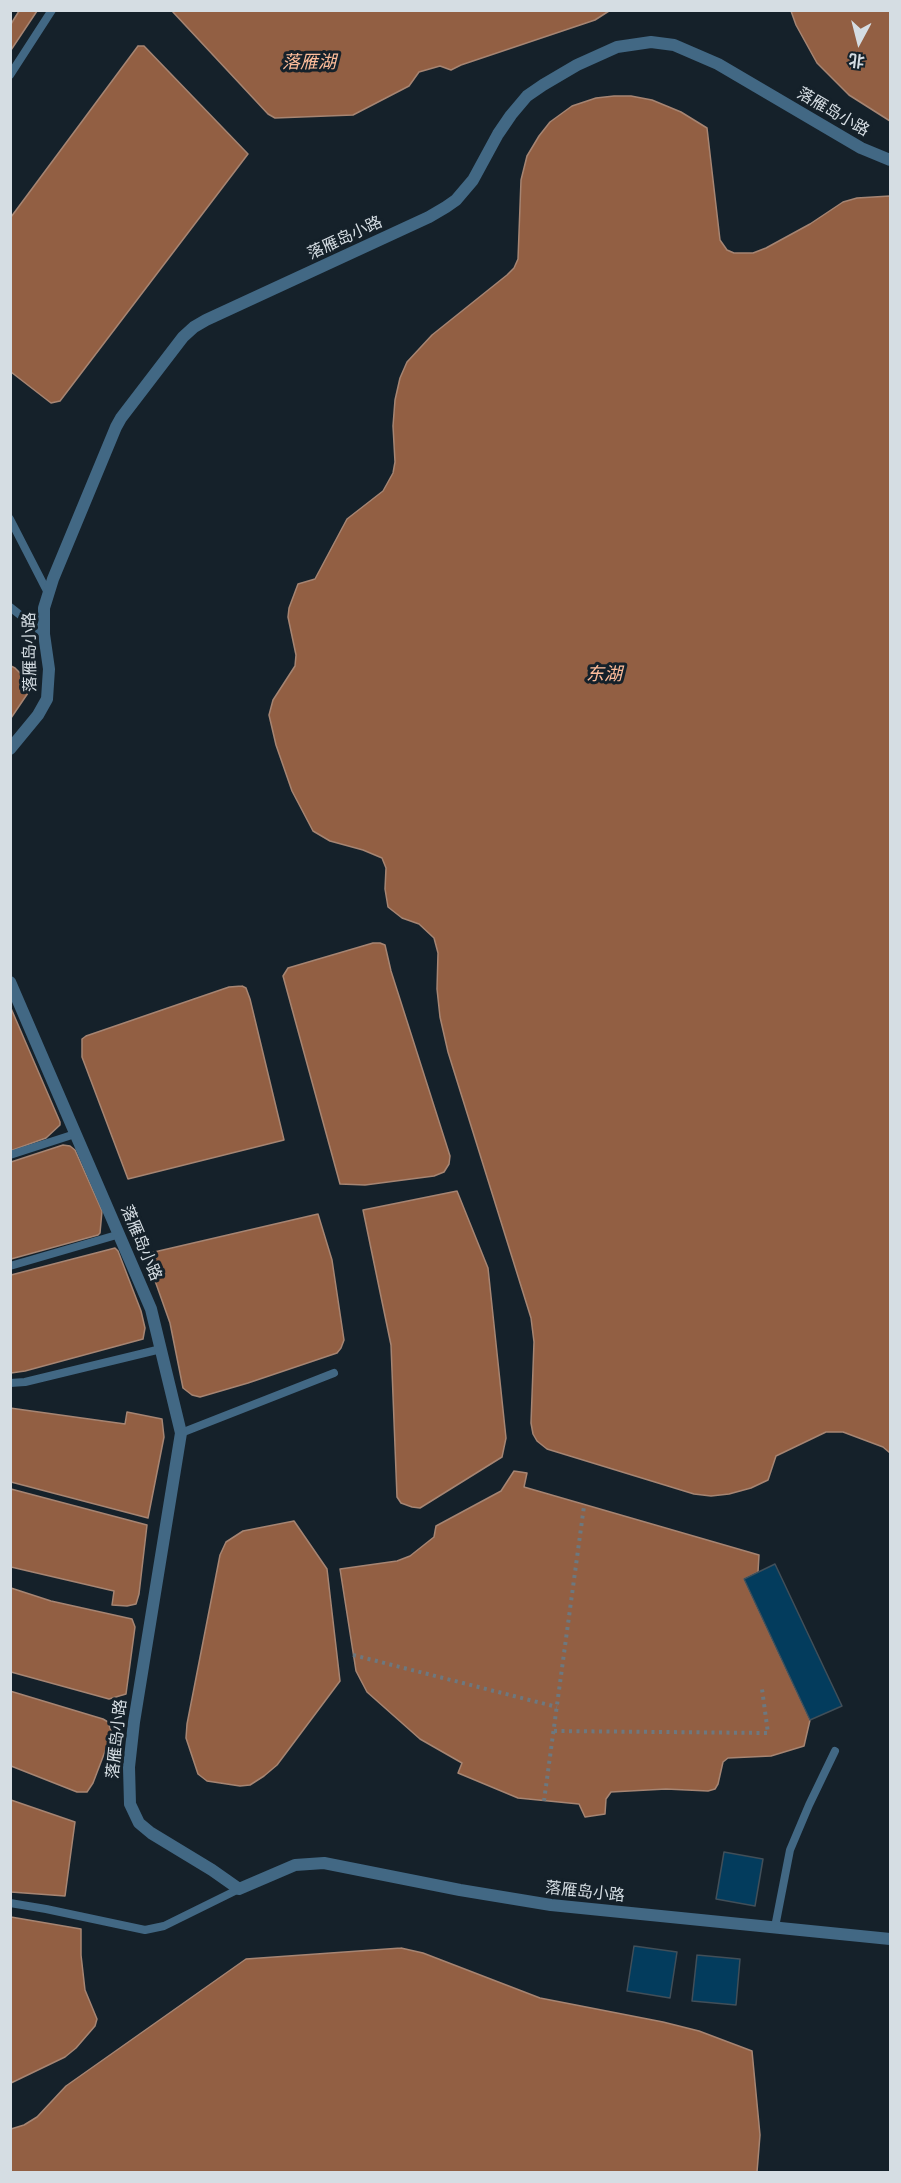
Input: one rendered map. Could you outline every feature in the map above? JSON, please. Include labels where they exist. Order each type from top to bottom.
[{"type":"street","name":"落雁岛小路","points":[[10,749],[38,715],[47,699],[50,669],[43,617],[48,593],[121,418],[183,337],[206,320],[429,218],[446,207],[466,190],[498,134],[527,96],[560,75],[617,47],[651,42],[663,43],[687,49],[718,64],[861,148],[891,160]]},
{"type":"street","name":"落雁岛小路","points":[[10,982],[151,1309],[181,1433],[134,1722],[129,1767],[130,1804],[139,1823],[239,1889],[295,1865],[324,1863],[515,1900],[891,1939]]},
{"type":"lane","points":[[10,75],[52,10]]},
{"type":"lane","points":[[10,519],[48,593]]},
{"type":"lane","points":[[10,607],[44,634]]},
{"type":"lane","points":[[10,1155],[75,1134]]},
{"type":"lane","points":[[10,1266],[120,1234]]},
{"type":"lane","points":[[10,1383],[25,1382],[161,1349]]},
{"type":"lane","points":[[181,1433],[334,1373]]},
{"type":"lane","points":[[775,1927],[790,1850],[835,1751]]},
{"type":"lane","points":[[10,1903],[144,1930],[164,1926],[239,1889]]},
{"type":"path","points":[[544,1801],[584,1506]]},
{"type":"path","points":[[353,1655],[557,1707]]},
{"type":"path","points":[[554,1731],[768,1733],[762,1689]]},
{"type":"water","points":[[19,11],[37,11],[11,50],[11,24]]},
{"type":"water","name":"落雁湖","points":[[172,11],[609,11],[595,20],[451,70],[440,66],[419,72],[409,86],[353,115],[275,118],[268,114]]},
{"type":"water","points":[[791,11],[890,11],[890,121],[849,95],[817,63]]},
{"type":"water","points":[[138,46],[144,46],[248,154],[60,401],[51,403],[11,372],[11,217]]},
{"type":"water","name":"东湖","points":[[614,96],[652,100],[681,112],[707,128],[720,240],[727,250],[734,253],[753,253],[766,248],[810,224],[843,202],[857,198],[890,196],[890,1453],[883,1447],[843,1432],[826,1432],[776,1456],[768,1480],[751,1488],[711,1496],[694,1494],[547,1449],[537,1441],[533,1434],[531,1423],[534,1342],[531,1318],[448,1052],[440,1017],[437,989],[438,953],[434,938],[419,924],[402,918],[388,907],[385,889],[386,868],[382,858],[330,841],[313,831],[292,791],[276,745],[269,715],[273,700],[295,666],[296,655],[288,617],[298,584],[315,579],[347,519],[383,491],[393,473],[395,400],[400,378],[407,362],[432,335],[514,268],[518,259],[521,180],[527,156],[539,136],[550,122],[572,106],[596,98]]},
{"type":"water","points":[[11,666],[28,681],[29,685],[28,693],[11,718]]},
{"type":"water","points":[[373,943],[385,945],[391,971],[450,1156],[449,1164],[444,1172],[434,1176],[365,1185],[340,1184],[283,976],[288,968]]},
{"type":"water","points":[[229,987],[246,988],[250,999],[284,1140],[128,1179],[82,1057],[82,1039]]},
{"type":"water","points":[[10,1006],[60,1125],[46,1138],[10,1151]]},
{"type":"water","points":[[63,1145],[75,1150],[102,1211],[100,1233],[11,1259],[11,1162]]},
{"type":"water","points":[[457,1191],[488,1268],[506,1438],[502,1457],[420,1508],[412,1507],[401,1503],[397,1497],[391,1345],[363,1210]]},
{"type":"water","points":[[318,1214],[332,1260],[344,1340],[341,1348],[337,1353],[248,1383],[200,1397],[192,1395],[183,1388],[170,1323],[148,1261],[150,1253]]},
{"type":"water","points":[[115,1248],[141,1311],[145,1328],[143,1339],[11,1373],[11,1275]]},
{"type":"water","points":[[10,1408],[125,1424],[127,1412],[162,1419],[164,1437],[148,1518],[11,1482]]},
{"type":"water","points":[[514,1471],[527,1473],[524,1487],[759,1555],[758,1572],[744,1579],[810,1720],[804,1746],[771,1756],[728,1758],[723,1762],[715,1789],[708,1791],[666,1789],[611,1792],[606,1799],[605,1814],[585,1817],[579,1804],[518,1798],[458,1773],[462,1763],[420,1739],[367,1692],[356,1671],[340,1569],[397,1561],[410,1556],[434,1537],[436,1526],[501,1491]]},
{"type":"water","points":[[11,1489],[147,1525],[136,1604],[112,1605],[114,1591],[11,1567]]},
{"type":"water","points":[[294,1521],[327,1569],[340,1681],[277,1765],[264,1776],[250,1785],[240,1786],[207,1781],[198,1774],[186,1738],[220,1555],[226,1542],[243,1531]]},
{"type":"water","points":[[11,1588],[51,1601],[132,1619],[135,1627],[126,1694],[109,1699],[11,1672]]},
{"type":"water","points":[[10,1691],[108,1722],[111,1731],[109,1741],[93,1783],[87,1792],[77,1792],[11,1766]]},
{"type":"water","points":[[11,1800],[75,1822],[65,1896],[11,1892]]},
{"type":"water","points":[[11,1917],[81,1929],[85,1990],[97,2019],[95,2026],[65,2057],[11,2083]]},
{"type":"water","points":[[401,1948],[423,1953],[540,1998],[699,2031],[752,2051],[760,2135],[757,2172],[11,2172],[11,2129],[24,2125],[37,2117],[66,2086],[246,1959]]},
{"type":"building","points":[[775,1564],[842,1706],[810,1720],[744,1579]]},
{"type":"building","points":[[724,1852],[763,1859],[755,1906],[716,1899]]},
{"type":"building","points":[[634,1946],[677,1952],[670,1998],[627,1991]]},
{"type":"building","points":[[697,1955],[740,1959],[736,2005],[692,2001]]}]
